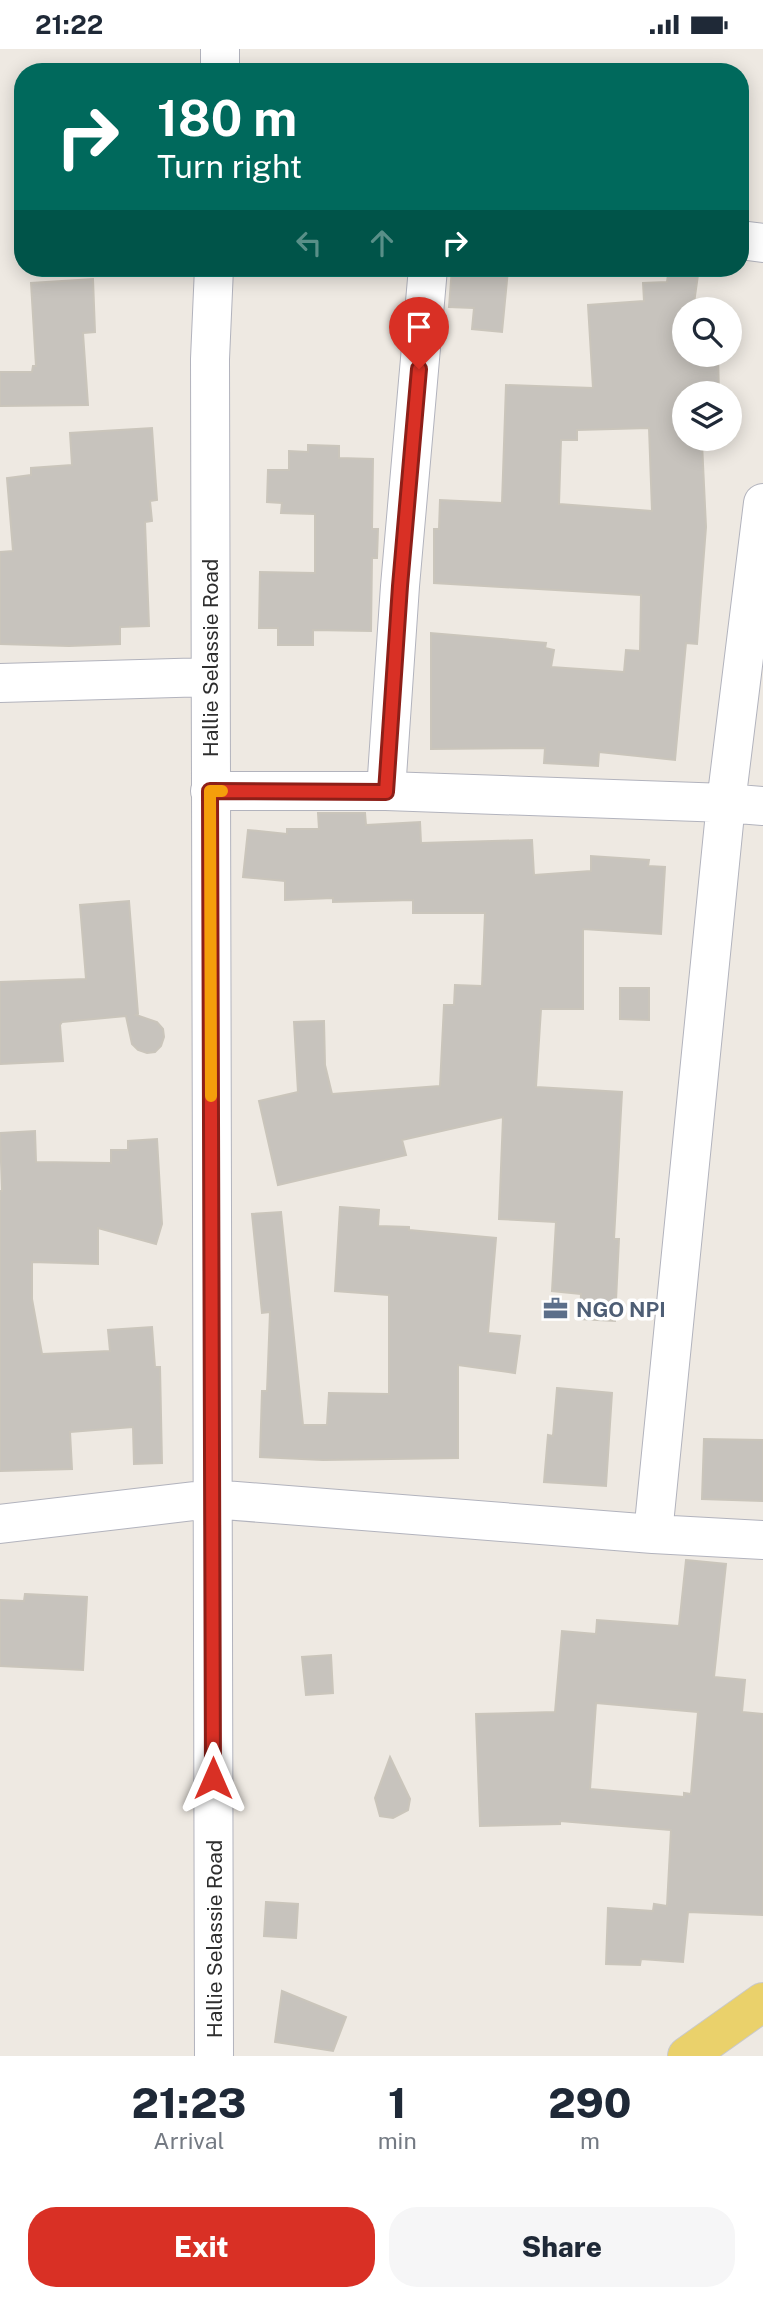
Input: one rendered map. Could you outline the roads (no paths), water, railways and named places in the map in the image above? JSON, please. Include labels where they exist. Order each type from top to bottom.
[{"type":"main road","points":[[687,2056],[763,2002]]},
{"type":"street","name":"Hallie Selassie Road","points":[[214,277],[210,359],[210,791],[214,2056]]},
{"type":"street","points":[[386,792],[400,586],[427,277]]},
{"type":"street","points":[[653,1534],[726,803],[763,503]]},
{"type":"street","points":[[0,683],[210,677]]},
{"type":"street","points":[[210,791],[386,792],[763,806]]},
{"type":"street","points":[[0,1524],[211,1499],[653,1534],[763,1540]]},
{"type":"place","name":"NGO NPI","points":[[556,1309]]}]
